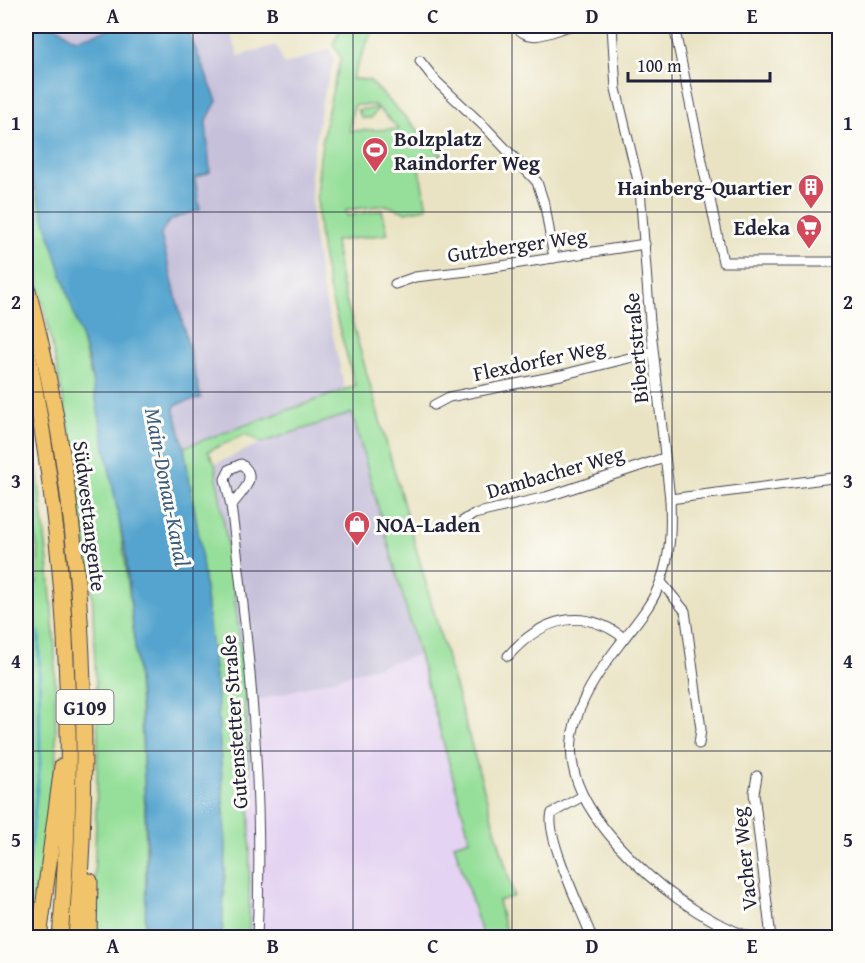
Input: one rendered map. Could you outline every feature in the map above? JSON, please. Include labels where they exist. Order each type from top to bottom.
[{"type":"highway","name":"Südwesttangente","points":[[26,283],[60,442],[77,565],[86,719],[82,850],[76,938]]},
{"type":"highway","name":"Südwesttangente","points":[[26,343],[49,464],[58,532],[68,645],[69,810],[60,938]]},
{"type":"highway","points":[[39,938],[59,783],[70,728]]},
{"type":"highway","points":[[82,850],[90,874],[89,938]]},
{"type":"street","points":[[516,26],[520,32],[532,37],[570,26]]},
{"type":"street","name":"Bibertstraße","points":[[581,797],[570,752],[577,714],[593,680],[646,609],[661,582],[670,538],[670,499],[653,352],[640,189],[616,88],[612,26]]},
{"type":"street","points":[[674,26],[723,262],[840,262]]},
{"type":"street","points":[[420,61],[436,81],[487,129],[537,182],[545,206],[554,258]]},
{"type":"street","name":"Gutzberger Weg","points":[[396,284],[415,276],[645,244]]},
{"type":"street","name":"Flexdorfer Weg","points":[[434,405],[449,397],[561,375],[653,352]]},
{"type":"street","name":"Dambacher Weg","points":[[458,524],[474,514],[546,496],[664,458]]},
{"type":"street","points":[[670,499],[840,477]]},
{"type":"street","name":"Gutenstetter Straße","points":[[231,506],[253,692],[259,874],[257,938]]},
{"type":"street","points":[[661,582],[685,611],[701,729],[699,744]]},
{"type":"street","points":[[508,656],[525,638],[552,624],[572,619],[599,621],[624,638]]},
{"type":"street","name":"Vacher Weg","points":[[757,776],[754,793],[771,938]]},
{"type":"street","points":[[592,938],[559,856],[550,820],[552,813],[581,797],[607,833],[634,862],[652,877],[708,917],[753,938]]},
{"type":"shaded area","points":[[57,26],[121,26],[78,39],[70,37]]},
{"type":"shaded area","points":[[186,26],[227,26],[239,56],[276,45],[284,65],[330,49],[334,59],[322,101],[311,170],[313,230],[321,281],[345,390],[184,447],[174,408],[177,404],[201,397],[161,235],[164,225],[172,219],[200,210],[195,177],[210,172],[206,121],[217,100]]},
{"type":"shaded area","points":[[352,412],[418,655],[246,704],[233,587],[215,464],[261,443]]},
{"type":"shaded area","points":[[418,655],[470,840],[454,845],[483,937],[249,937],[251,843],[246,704]]},
{"type":"green space","points":[[342,26],[374,26],[352,79],[369,80],[444,157],[417,160],[427,208],[405,212],[386,205],[346,210],[347,216],[382,210],[388,234],[335,241],[341,282],[514,896],[498,901],[507,937],[483,937],[454,844],[470,839],[352,413],[261,443],[246,434],[208,451],[215,464],[237,614],[249,762],[249,937],[222,937],[226,848],[217,696],[200,543],[184,447],[355,386],[329,289],[319,230],[319,164],[330,100],[341,58],[333,44]],"holes":[[[355,105],[375,105],[377,108],[357,110],[362,118],[371,118],[378,108],[399,129],[350,131],[352,111]]]},
{"type":"green space","points":[[26,160],[58,254],[84,349],[106,445],[122,543],[134,641],[142,740],[145,937],[93,937],[98,739],[92,586],[68,423],[44,306],[26,239]]},
{"type":"green space","points":[[26,400],[33,434],[55,647],[56,764],[35,938],[26,937],[26,585],[38,582],[38,554],[26,475]]},
{"type":"water","name":"Main-Donau-Kanal","points":[[26,26],[57,26],[70,37],[78,39],[121,26],[186,26],[217,101],[206,122],[210,172],[195,178],[200,210],[171,220],[161,235],[201,398],[177,404],[174,408],[184,447],[200,543],[217,695],[226,849],[222,937],[145,937],[147,848],[141,708],[126,555],[88,359],[26,160]]},
{"type":"waterway","points":[[26,887],[40,763],[39,632]]},
{"type":"place","name":"Bolzplatz Raindorfer Weg","points":[[375,173]]},
{"type":"place","name":"Hainberg-Quartier","points":[[811,210]]},
{"type":"place","name":"Edeka","points":[[809,250]]},
{"type":"place","name":"NOA-Laden","points":[[357,547]]}]
